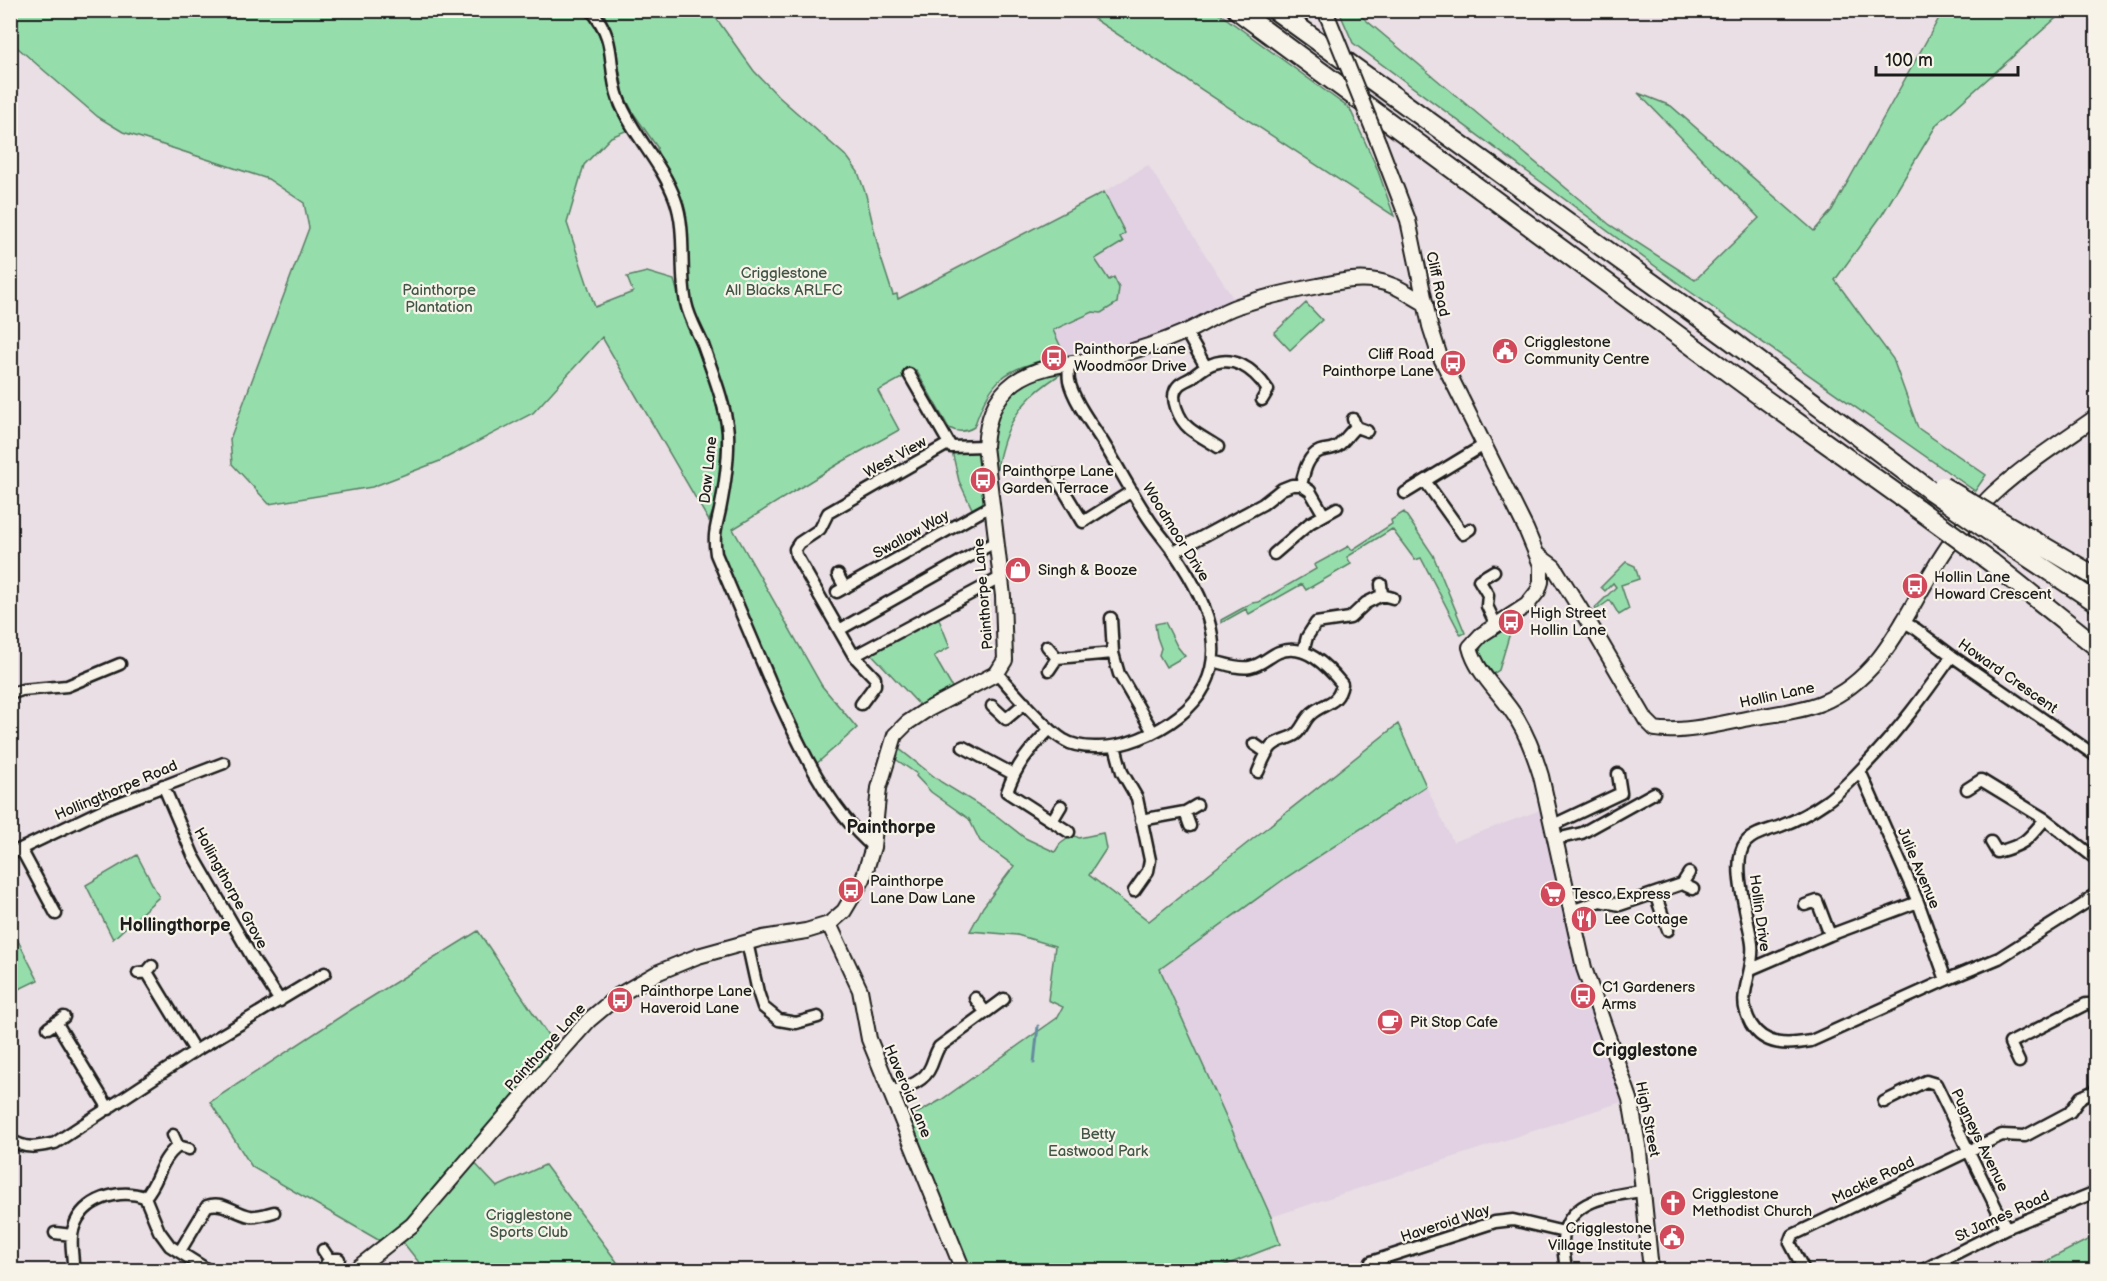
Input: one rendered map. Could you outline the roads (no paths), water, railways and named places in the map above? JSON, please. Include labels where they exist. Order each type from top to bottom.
[{"type":"highway","points":[[1237,10],[1763,398],[1992,563],[2097,646]]},
{"type":"highway","points":[[1275,10],[1732,341],[1902,469],[1935,487],[2010,535],[2097,602]]},
{"type":"highway","points":[[2010,535],[2097,577]]},
{"type":"highway","points":[[1992,563],[2097,630]]},
{"type":"street","name":"Daw Lane","points":[[591,10],[601,22],[606,33],[615,85],[623,109],[676,200],[680,222],[686,306],[711,370],[728,432],[726,476],[714,531],[716,554],[812,768],[855,832],[873,847]]},
{"type":"street","name":"Cliff Road","points":[[1325,10],[1408,220],[1439,354],[1539,556]]},
{"type":"street","name":"Painthorpe Lane","points":[[997,673],[1005,660],[1004,615],[985,446],[991,414],[1004,391],[1025,376],[1068,363],[1111,357],[1186,332],[1230,309],[1272,295],[1358,280],[1377,281],[1400,287],[1426,304]]},
{"type":"street","points":[[1186,332],[1206,367]]},
{"type":"street","points":[[1218,447],[1189,429],[1173,400],[1174,391],[1180,384],[1216,363],[1226,362],[1247,366],[1268,390],[1262,400]]},
{"type":"street","name":"Woodmoor Drive","points":[[997,673],[1050,729],[1066,742],[1101,748],[1115,746],[1153,732],[1176,719],[1201,693],[1213,661],[1212,629],[1188,576],[1174,552],[1151,522],[1080,405],[1069,381],[1068,363]]},
{"type":"street","points":[[909,374],[951,447],[985,446]]},
{"type":"street","name":"Hollin Lane","points":[[1539,556],[1554,567],[1646,720],[1655,729],[1671,730],[1728,722],[1804,708],[1821,703],[1848,689],[1861,679],[1890,645],[1902,621],[1954,538],[1993,494],[2021,471],[2097,417]]},
{"type":"street","points":[[1301,485],[1306,466],[1315,455],[1321,451],[1333,449],[1359,426]]},
{"type":"street","points":[[1197,447],[1203,437]]},
{"type":"street","name":"West View","points":[[839,630],[796,555],[795,549],[799,543],[820,529],[828,513],[948,444]]},
{"type":"street","points":[[1405,493],[1484,445]]},
{"type":"street","points":[[1054,474],[1083,522],[1132,491]]},
{"type":"street","points":[[1425,481],[1462,534],[1470,528]]},
{"type":"street","points":[[1174,552],[1263,504],[1282,489],[1301,485],[1310,491],[1324,515]]},
{"type":"street","name":"Swallow Way","points":[[838,575],[841,590],[992,506]]},
{"type":"street","points":[[1274,555],[1310,523],[1337,508]]},
{"type":"street","points":[[861,704],[875,685],[875,678],[854,656],[839,630],[995,542]]},
{"type":"street","name":"High Street","points":[[1539,556],[1542,573],[1538,591],[1527,605],[1474,641],[1470,647],[1473,656],[1516,718],[1532,747],[1541,776],[1584,968],[1630,1099],[1651,1270]]},
{"type":"street","points":[[1494,571],[1474,578],[1488,595],[1486,606],[1497,625]]},
{"type":"street","points":[[854,656],[1000,578]]},
{"type":"street","points":[[1303,652],[1307,637],[1316,623],[1350,618],[1366,603],[1385,592]]},
{"type":"street","points":[[1111,618],[1113,653],[1119,674],[1153,732]]},
{"type":"street","name":"Howard Crescent","points":[[1902,621],[2097,756]]},
{"type":"street","points":[[1047,646],[1057,658]]},
{"type":"street","points":[[1213,661],[1248,668],[1280,652],[1291,650],[1303,652],[1314,656],[1342,684],[1341,691],[1333,702],[1312,712],[1294,735],[1280,740],[1267,753],[1258,772]]},
{"type":"street","points":[[1057,658],[1113,653]]},
{"type":"street","name":"Hollin Drive","points":[[1952,656],[1917,706],[1892,736],[1860,771],[1828,800],[1806,814],[1752,837],[1745,843],[1740,852],[1738,866],[1753,947],[1751,969],[1744,995],[1746,1015],[1761,1037],[1772,1043],[1791,1045],[1811,1041],[1999,958],[2084,904],[2097,893]]},
{"type":"street","points":[[1049,670],[1057,658]]},
{"type":"street","points":[[10,694],[22,690],[67,686],[120,664]]},
{"type":"street","points":[[829,924],[844,911],[863,879],[873,847],[879,788],[895,735],[925,711],[997,673]]},
{"type":"street","points":[[992,705],[1006,719],[1025,703]]},
{"type":"street","points":[[1050,729],[1027,752],[1013,774],[1007,792],[1069,832]]},
{"type":"street","points":[[1254,744],[1267,753]]},
{"type":"street","points":[[1115,746],[1122,772],[1137,798],[1150,860],[1150,877],[1134,891]]},
{"type":"street","points":[[963,747],[976,748],[1013,774]]},
{"type":"street","name":"Hollingthorpe Road","points":[[57,914],[16,851],[104,809],[224,763]]},
{"type":"street","name":"Julie Avenue","points":[[1860,771],[1918,902],[1946,980]]},
{"type":"street","points":[[1553,825],[1621,793],[1618,774]]},
{"type":"street","points":[[1967,789],[1981,780],[2045,819],[2097,859]]},
{"type":"street","name":"Hollingthorpe Grove","points":[[163,785],[193,855],[253,959],[280,1000]]},
{"type":"street","points":[[1556,839],[1582,833],[1654,792]]},
{"type":"street","points":[[1141,820],[1185,812],[1197,805]]},
{"type":"street","points":[[1052,820],[1061,806]]},
{"type":"street","points":[[1185,812],[1191,826]]},
{"type":"street","points":[[1991,842],[1997,852],[2019,847],[2030,838],[2045,819]]},
{"type":"street","points":[[1570,911],[1600,901],[1620,905],[1655,894],[1683,884],[1689,873]]},
{"type":"street","points":[[1683,884],[1693,889]]},
{"type":"street","points":[[1655,894],[1659,920],[1668,930]]},
{"type":"street","points":[[1804,905],[1817,902],[1830,935]]},
{"type":"street","points":[[1751,969],[1830,935],[1918,902]]},
{"type":"street","name":"Painthorpe Lane","points":[[362,1268],[412,1225],[589,1020],[619,995],[659,972],[698,956],[747,942],[806,931],[829,924]]},
{"type":"street","name":"Haveroid Lane","points":[[829,924],[860,990],[869,1040],[963,1270]]},
{"type":"street","points":[[747,942],[763,1007],[779,1020],[796,1023],[818,1017]]},
{"type":"street","points":[[146,971],[195,1051]]},
{"type":"street","points":[[10,1139],[24,1147],[39,1147],[55,1143],[195,1051],[325,973]]},
{"type":"street","points":[[975,998],[985,1012]]},
{"type":"street","points":[[890,1092],[920,1080],[931,1065],[939,1047],[1004,999]]},
{"type":"street","points":[[2019,1062],[2010,1043],[2086,1004],[2093,1004],[2097,1011]]},
{"type":"street","points":[[56,1022],[110,1109]]},
{"type":"street","name":"Pugneys Avenue","points":[[1884,1102],[1926,1081],[1936,1084],[2006,1228]]},
{"type":"street","name":"Mackie Road","points":[[1804,1270],[1790,1243],[1793,1235],[2002,1135],[2025,1136],[2070,1112],[2081,1097],[2097,1090]]},
{"type":"street","points":[[172,1135],[178,1146],[189,1149]]},
{"type":"street","points":[[145,1197],[153,1186],[165,1157],[178,1146]]},
{"type":"street","points":[[1566,1270],[1564,1232],[1570,1218],[1594,1201],[1642,1191]]},
{"type":"street","name":"St James Road","points":[[1923,1270],[2006,1228],[2097,1192]]},
{"type":"street","points":[[73,1265],[72,1235],[77,1219],[90,1205],[118,1194],[145,1197]]},
{"type":"street","points":[[145,1197],[159,1231],[171,1246],[208,1270]]},
{"type":"street","points":[[180,1251],[207,1206],[220,1204],[242,1214],[258,1216],[274,1212]]},
{"type":"street","points":[[258,1216],[259,1229]]},
{"type":"street","name":"Haveroid Way","points":[[1369,1263],[1495,1222],[1513,1220],[1564,1232]]},
{"type":"street","points":[[55,1233],[72,1235]]},
{"type":"street","points":[[323,1270],[330,1256]]},
{"type":"waterway","points":[[1034,1063],[1038,1026]]},
{"type":"place","name":"Crigglestone Community Centre","points":[[1505,351]]},
{"type":"place","name":"Painthorpe Lane Woodmoor Drive","points":[[1054,358]]},
{"type":"place","name":"Cliff Road Painthorpe Lane","points":[[1453,363]]},
{"type":"place","name":"Painthorpe Lane Garden Terrace","points":[[983,480]]},
{"type":"place","name":"Singh & Booze","points":[[1018,570]]},
{"type":"place","name":"Hollin Lane Howard Crescent","points":[[1915,586]]},
{"type":"place","name":"High Street Hollin Lane","points":[[1511,622]]},
{"type":"place","name":"Painthorpe Lane Daw Lane","points":[[851,890]]},
{"type":"place","name":"Tesco Express","points":[[1553,894]]},
{"type":"place","name":"Lee Cottage","points":[[1584,919]]},
{"type":"place","name":"C1 Gardeners Arms","points":[[1583,996]]},
{"type":"place","name":"Painthorpe Lane Haveroid Lane","points":[[620,1000]]},
{"type":"place","name":"Pit Stop Cafe","points":[[1390,1022]]},
{"type":"place","name":"Crigglestone Methodist Church","points":[[1673,1203]]},
{"type":"place","name":"Crigglestone Village Institute","points":[[1672,1237]]},
{"type":"district","name":"Painthorpe","points":[[891,827]]},
{"type":"district","name":"Hollingthorpe","points":[[175,925]]},
{"type":"district","name":"Crigglestone","points":[[1645,1050]]},
{"type":"park label","name":"Crigglestone All Blacks ARLFC","points":[[784,282]]},
{"type":"park label","name":"Painthorpe Plantation","points":[[439,298]]},
{"type":"park label","name":"Betty Eastwood Park","points":[[1098,1142]]},
{"type":"park label","name":"Crigglestone Sports Club","points":[[529,1224]]}]
